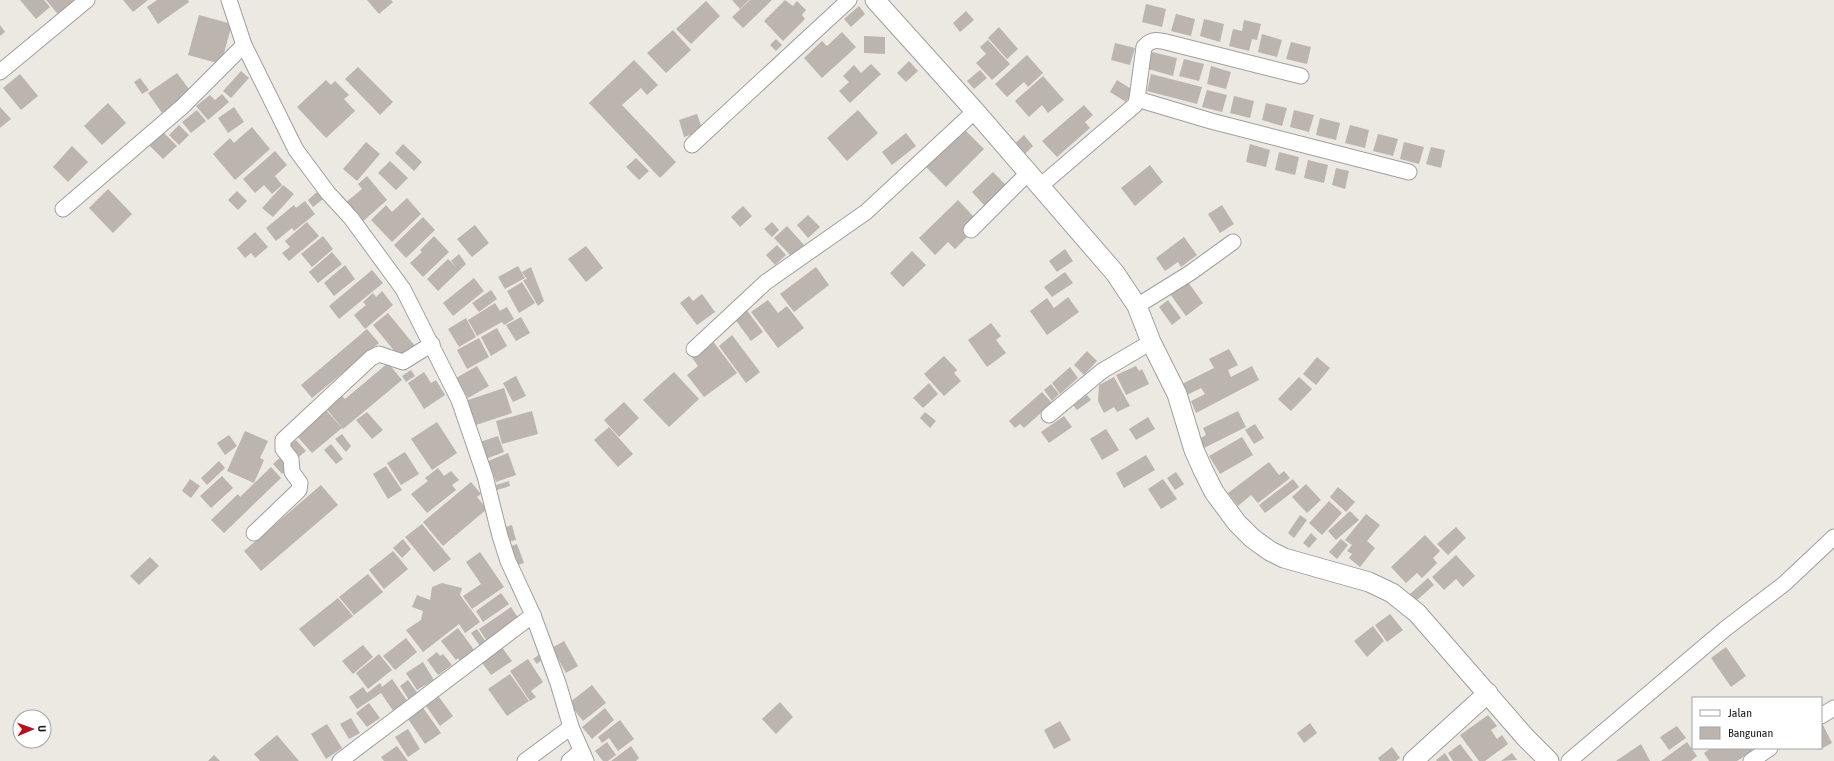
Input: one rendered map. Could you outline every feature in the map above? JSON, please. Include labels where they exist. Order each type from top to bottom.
[{"type":"street","points":[[0,72],[88,0]]},
{"type":"street","points":[[229,0],[244,45],[296,150],[328,193],[351,218],[403,289],[459,400],[485,476],[508,561],[534,615],[558,683],[571,727],[578,758]]},
{"type":"street","points":[[692,145],[849,0]]},
{"type":"street","points":[[875,0],[975,111],[1115,274],[1137,306],[1151,342],[1177,394],[1202,470],[1214,492],[1237,523],[1252,538],[1270,551],[1284,558],[1369,582],[1392,593],[1416,613],[1488,693],[1526,738],[1549,761]]},
{"type":"street","points":[[971,230],[1034,180],[1135,105],[1144,47],[1149,42],[1155,40],[1301,76]]},
{"type":"street","points":[[63,209],[182,108],[244,45]]},
{"type":"street","points":[[1137,99],[1211,121],[1409,172]]},
{"type":"street","points":[[694,349],[766,282],[866,212],[975,111]]},
{"type":"street","points":[[1137,306],[1190,273],[1233,242]]},
{"type":"street","points":[[1049,415],[1102,371],[1151,342]]},
{"type":"street","points":[[254,532],[299,490],[300,483],[292,472],[291,459],[283,449],[283,440],[371,358],[379,354],[403,362],[432,344]]},
{"type":"street","points":[[1569,761],[1725,629],[1784,584],[1834,537]]},
{"type":"street","points":[[340,761],[534,615]]},
{"type":"street","points":[[1413,761],[1488,693]]},
{"type":"street","points":[[1822,715],[1834,708]]},
{"type":"street","points":[[525,761],[571,727]]},
{"type":"street","points":[[1751,761],[1769,749]]},
{"type":"building","points":[[20,0],[44,0],[50,7],[36,19]]},
{"type":"building","points":[[46,0],[73,0],[77,5],[62,19]]},
{"type":"building","points":[[123,0],[148,0],[133,12]]},
{"type":"building","points":[[157,0],[188,0],[189,2],[158,24],[147,7]]},
{"type":"building","points":[[367,0],[391,0],[393,2],[379,14]]},
{"type":"building","points":[[732,0],[749,0],[740,9]]},
{"type":"building","points":[[750,0],[772,0],[743,28],[732,17]]},
{"type":"building","points":[[785,0],[793,6],[797,1],[806,10],[802,15],[805,19],[783,41],[764,21]]},
{"type":"building","points":[[706,1],[720,16],[691,44],[676,29]]},
{"type":"building","points":[[1146,4],[1166,9],[1162,27],[1142,22]]},
{"type":"building","points":[[859,6],[865,14],[851,27],[844,19]]},
{"type":"building","points":[[966,11],[974,20],[960,32],[953,23]]},
{"type":"building","points":[[1176,14],[1195,19],[1191,36],[1171,31]]},
{"type":"building","points":[[199,15],[232,24],[221,64],[188,55]]},
{"type":"building","points":[[1204,19],[1224,24],[1220,42],[1200,36]]},
{"type":"building","points":[[1244,20],[1261,24],[1257,40],[1252,39],[1249,51],[1229,46],[1233,29],[1242,31]]},
{"type":"building","points":[[0,25],[5,32],[0,36]]},
{"type":"building","points":[[999,27],[1018,49],[1007,59],[988,38]]},
{"type":"building","points":[[673,30],[691,50],[666,73],[647,53]]},
{"type":"building","points":[[842,32],[856,47],[822,78],[804,58],[822,41],[827,46]]},
{"type":"building","points":[[1262,34],[1282,40],[1277,57],[1258,52]]},
{"type":"building","points":[[864,36],[885,37],[885,54],[864,53]]},
{"type":"building","points":[[776,39],[782,45],[776,51],[770,45]]},
{"type":"building","points":[[988,40],[1010,64],[992,80],[976,63],[986,54],[980,47]]},
{"type":"building","points":[[1291,42],[1311,47],[1307,64],[1286,59]]},
{"type":"building","points":[[1115,43],[1135,48],[1130,65],[1111,60]]},
{"type":"building","points":[[1152,52],[1177,58],[1173,76],[1148,69]]},
{"type":"building","points":[[1027,55],[1043,73],[1028,87],[1024,82],[1007,97],[995,84]]},
{"type":"building","points":[[1184,59],[1204,64],[1199,81],[1179,76]]},
{"type":"building","points":[[634,60],[658,85],[647,95],[641,88],[622,105],[676,162],[660,178],[589,103]]},
{"type":"building","points":[[909,61],[918,71],[906,82],[897,73]]},
{"type":"building","points":[[871,64],[881,74],[850,103],[839,91],[849,82],[843,76],[854,65],[861,73]]},
{"type":"building","points":[[1211,66],[1231,72],[1226,89],[1207,84]]},
{"type":"building","points":[[358,67],[393,102],[380,115],[345,79]]},
{"type":"building","points":[[980,70],[987,78],[974,89],[967,81]]},
{"type":"building","points":[[241,71],[249,78],[231,98],[223,91]]},
{"type":"building","points":[[177,73],[191,92],[162,113],[148,93]]},
{"type":"building","points":[[20,74],[38,96],[21,110],[3,88]]},
{"type":"building","points":[[1151,74],[1202,87],[1197,104],[1147,91]]},
{"type":"building","points":[[1043,76],[1064,100],[1048,113],[1042,105],[1029,117],[1015,101]]},
{"type":"building","points":[[140,78],[149,90],[142,94],[134,82]]},
{"type":"building","points":[[326,80],[331,85],[335,81],[349,95],[344,99],[355,111],[326,138],[297,107]]},
{"type":"building","points":[[1117,80],[1133,90],[1126,102],[1110,92]]},
{"type":"building","points":[[1207,90],[1227,95],[1222,112],[1202,107]]},
{"type":"building","points":[[222,94],[229,102],[208,120],[196,106],[210,95],[215,100]]},
{"type":"building","points":[[1234,96],[1254,101],[1250,118],[1230,113]]},
{"type":"building","points":[[108,103],[126,123],[102,145],[84,126]]},
{"type":"building","points":[[1266,103],[1287,108],[1282,126],[1262,120]]},
{"type":"building","points":[[1084,105],[1093,115],[1085,122],[1090,128],[1057,157],[1042,141]]},
{"type":"building","points":[[0,107],[11,119],[0,128]]},
{"type":"building","points":[[234,107],[244,122],[228,133],[218,118]]},
{"type":"building","points":[[197,110],[206,121],[191,133],[182,122]]},
{"type":"building","points":[[858,110],[878,133],[847,161],[827,138]]},
{"type":"building","points":[[1294,110],[1314,115],[1309,132],[1290,127]]},
{"type":"building","points":[[697,114],[703,131],[684,137],[679,120]]},
{"type":"building","points":[[1320,118],[1340,123],[1336,140],[1316,135]]},
{"type":"building","points":[[179,125],[189,135],[179,145],[169,135]]},
{"type":"building","points":[[1350,125],[1369,130],[1365,148],[1345,143]]},
{"type":"building","points":[[252,127],[270,149],[235,180],[213,154],[230,138],[234,143]]},
{"type":"building","points":[[963,128],[984,149],[946,187],[925,166]]},
{"type":"building","points":[[160,129],[177,146],[163,159],[146,142]]},
{"type":"building","points":[[906,133],[916,146],[892,165],[882,152]]},
{"type":"building","points":[[1378,134],[1398,139],[1393,156],[1373,151]]},
{"type":"building","points":[[1024,135],[1033,146],[1021,158],[1011,147]]},
{"type":"building","points":[[366,142],[380,154],[357,181],[343,169]]},
{"type":"building","points":[[1404,142],[1424,147],[1419,164],[1400,159]]},
{"type":"building","points":[[403,144],[422,162],[414,171],[395,153]]},
{"type":"building","points":[[1250,144],[1270,150],[1266,167],[1246,162]]},
{"type":"building","points":[[72,146],[88,162],[68,182],[53,167]]},
{"type":"building","points":[[1431,147],[1445,150],[1441,168],[1426,164]]},
{"type":"building","points":[[275,151],[287,165],[275,176],[282,185],[272,194],[264,185],[255,193],[243,179]]},
{"type":"building","points":[[1279,152],[1299,157],[1295,175],[1275,170]]},
{"type":"building","points":[[636,158],[649,171],[639,180],[626,167]]},
{"type":"building","points":[[1308,160],[1328,165],[1324,183],[1304,178]]},
{"type":"building","points":[[390,161],[408,178],[396,190],[378,173]]},
{"type":"building","points":[[1150,165],[1163,182],[1135,206],[1121,188]]},
{"type":"building","points":[[1336,168],[1349,171],[1345,189],[1332,185]]},
{"type":"building","points":[[993,172],[1006,185],[985,206],[972,192]]},
{"type":"building","points":[[367,176],[387,200],[361,223],[345,203],[362,189],[358,184]]},
{"type":"building","points":[[283,185],[294,194],[273,217],[262,208]]},
{"type":"building","points":[[108,189],[132,214],[113,233],[89,208]]},
{"type":"building","points":[[237,191],[247,201],[238,210],[228,200]]},
{"type":"building","points":[[317,192],[323,199],[313,207],[308,200]]},
{"type":"building","points":[[407,198],[421,214],[392,242],[371,220],[386,205],[392,212]]},
{"type":"building","points":[[958,200],[974,217],[963,228],[969,235],[955,249],[948,242],[935,255],[919,238]]},
{"type":"building","points":[[305,201],[315,214],[294,231],[292,228],[276,241],[266,228],[294,205],[296,208]]},
{"type":"building","points":[[1222,205],[1234,224],[1220,233],[1208,214]]},
{"type":"building","points":[[743,206],[752,216],[740,227],[731,217]]},
{"type":"building","points":[[808,215],[820,227],[808,238],[797,225]]},
{"type":"building","points":[[423,217],[435,230],[406,258],[394,245]]},
{"type":"building","points":[[307,222],[319,236],[289,261],[282,253],[290,247],[285,241]]},
{"type":"building","points":[[772,222],[779,230],[772,237],[764,229]]},
{"type":"building","points":[[475,225],[489,243],[472,257],[457,239]]},
{"type":"building","points":[[787,226],[805,246],[793,258],[774,238]]},
{"type":"building","points":[[255,232],[268,247],[255,258],[251,253],[245,258],[237,248]]},
{"type":"building","points":[[323,236],[333,249],[312,267],[301,254]]},
{"type":"building","points":[[434,236],[449,252],[423,277],[410,263],[422,252],[420,250]]},
{"type":"building","points":[[1184,237],[1197,255],[1181,267],[1178,262],[1165,271],[1156,258]]},
{"type":"building","points":[[777,245],[786,255],[775,265],[766,255]]},
{"type":"building","points":[[586,246],[603,268],[586,282],[568,259]]},
{"type":"building","points":[[1065,249],[1073,261],[1057,272],[1049,261]]},
{"type":"building","points":[[912,251],[926,265],[903,287],[890,273]]},
{"type":"building","points":[[332,252],[342,264],[318,283],[309,272]]},
{"type":"building","points":[[459,254],[466,264],[438,291],[427,279],[448,259],[457,268],[451,261]]},
{"type":"building","points":[[345,265],[355,279],[334,296],[324,283]]},
{"type":"building","points":[[518,266],[525,278],[505,289],[498,277]]},
{"type":"building","points":[[531,267],[544,301],[538,306],[523,280],[527,279],[522,272]]},
{"type":"building","points":[[816,267],[829,285],[794,312],[780,294]]},
{"type":"building","points":[[372,270],[383,283],[339,319],[329,306]]},
{"type":"building","points":[[1065,272],[1073,283],[1052,297],[1044,287]]},
{"type":"building","points":[[474,278],[484,291],[453,316],[443,303]]},
{"type":"building","points":[[522,282],[535,303],[519,313],[507,291]]},
{"type":"building","points":[[1188,282],[1203,303],[1186,316],[1170,294]]},
{"type":"building","points":[[491,290],[497,299],[479,312],[472,303]]},
{"type":"building","points":[[382,291],[393,305],[365,329],[354,315],[366,305],[363,302],[373,293],[376,297]]},
{"type":"building","points":[[702,294],[715,312],[697,325],[680,303],[689,296],[693,301]]},
{"type":"building","points":[[1068,297],[1079,312],[1047,335],[1030,311],[1047,298],[1054,308]]},
{"type":"building","points":[[768,300],[778,313],[787,306],[804,328],[778,348],[751,312]]},
{"type":"building","points":[[1168,300],[1181,318],[1172,325],[1159,307]]},
{"type":"building","points":[[495,303],[500,311],[507,307],[514,319],[504,325],[502,322],[477,336],[468,320]]},
{"type":"building","points":[[746,309],[763,332],[751,341],[734,318]]},
{"type":"building","points":[[388,313],[415,346],[401,359],[373,325]]},
{"type":"building","points":[[521,317],[530,333],[516,341],[506,325]]},
{"type":"building","points":[[466,318],[476,337],[459,347],[448,329]]},
{"type":"building","points":[[991,323],[1001,336],[996,340],[1006,353],[987,367],[968,340]]},
{"type":"building","points":[[497,328],[507,346],[491,356],[481,337]]},
{"type":"building","points":[[367,329],[379,343],[312,398],[301,385]]},
{"type":"building","points":[[732,335],[760,372],[746,383],[719,346]]},
{"type":"building","points":[[479,338],[489,357],[467,369],[457,350]]},
{"type":"building","points":[[712,340],[737,373],[704,397],[687,375],[698,366],[691,356]]},
{"type":"building","points":[[1229,349],[1238,365],[1228,370],[1231,377],[1252,366],[1259,380],[1196,413],[1191,401],[1205,394],[1201,388],[1187,395],[1182,384],[1214,368],[1209,359]]},
{"type":"building","points":[[1087,351],[1097,361],[1084,375],[1074,365]]},
{"type":"building","points":[[944,356],[957,370],[954,373],[961,381],[944,396],[924,374]]},
{"type":"building","points":[[1317,357],[1330,368],[1316,385],[1303,374]]},
{"type":"building","points":[[388,363],[402,380],[343,429],[325,407],[340,394],[345,399]]},
{"type":"building","points":[[477,366],[489,386],[468,398],[456,378]]},
{"type":"building","points":[[1136,366],[1139,371],[1142,369],[1149,384],[1126,395],[1116,375]]},
{"type":"building","points":[[1070,367],[1078,378],[1060,394],[1052,383]]},
{"type":"building","points":[[411,370],[415,376],[406,382],[402,376]]},
{"type":"building","points":[[424,372],[431,383],[436,380],[445,395],[424,409],[408,383]]},
{"type":"building","points":[[674,372],[699,399],[669,427],[643,400]]},
{"type":"building","points":[[516,376],[526,396],[513,402],[503,383]]},
{"type":"building","points":[[1114,377],[1130,406],[1117,412],[1114,407],[1104,413],[1098,401],[1099,385]]},
{"type":"building","points":[[1299,377],[1312,389],[1291,411],[1278,399]]},
{"type":"building","points":[[929,383],[938,394],[923,408],[913,398]]},
{"type":"building","points":[[1051,384],[1059,394],[1052,401],[1044,390]]},
{"type":"building","points":[[504,388],[512,413],[473,426],[465,401]]},
{"type":"building","points":[[1042,392],[1052,403],[1024,428],[1020,424],[1015,428],[1009,421]]},
{"type":"building","points":[[1087,395],[1091,400],[1077,410],[1073,405]]},
{"type":"building","points":[[624,402],[639,418],[619,437],[604,420]]},
{"type":"building","points":[[326,410],[342,428],[312,453],[296,435]]},
{"type":"building","points":[[532,411],[538,434],[502,444],[496,421]]},
{"type":"building","points":[[1238,411],[1246,427],[1204,448],[1199,439],[1206,435],[1203,428]]},
{"type":"building","points":[[367,412],[383,430],[372,439],[356,420]]},
{"type":"building","points":[[925,412],[936,421],[930,428],[920,418]]},
{"type":"building","points":[[1064,416],[1072,427],[1049,443],[1041,432]]},
{"type":"building","points":[[1148,417],[1155,429],[1136,440],[1129,429]]},
{"type":"building","points":[[437,422],[457,453],[432,470],[411,439]]},
{"type":"building","points":[[1255,424],[1264,438],[1254,444],[1245,430]]},
{"type":"building","points":[[609,427],[633,454],[618,467],[594,440]]},
{"type":"building","points":[[1106,429],[1119,450],[1102,460],[1090,439]]},
{"type":"building","points":[[245,431],[268,441],[260,458],[264,460],[254,483],[227,471]]},
{"type":"building","points":[[342,434],[351,446],[346,452],[335,439]]},
{"type":"building","points":[[229,435],[237,446],[225,455],[217,443]]},
{"type":"building","points":[[498,436],[504,452],[486,459],[480,442]]},
{"type":"building","points":[[1242,437],[1253,455],[1220,474],[1209,456]]},
{"type":"building","points":[[296,440],[306,451],[295,460],[285,449]]},
{"type":"building","points":[[331,444],[343,459],[336,464],[324,450]]},
{"type":"building","points":[[405,452],[419,474],[401,485],[387,463]]},
{"type":"building","points":[[508,453],[516,475],[496,482],[488,461]]},
{"type":"building","points":[[283,455],[292,466],[282,474],[273,464]]},
{"type":"building","points":[[1146,455],[1155,470],[1124,488],[1116,473]]},
{"type":"building","points":[[219,461],[225,468],[207,485],[201,478]]},
{"type":"building","points":[[1269,462],[1279,475],[1284,471],[1290,478],[1258,503],[1251,495],[1238,506],[1228,493]]},
{"type":"building","points":[[386,466],[402,490],[388,499],[373,474]]},
{"type":"building","points":[[271,467],[281,478],[224,533],[211,520],[238,494],[240,497]]},
{"type":"building","points":[[438,468],[444,476],[451,471],[459,480],[452,485],[456,490],[427,513],[411,494],[428,481],[425,478]]},
{"type":"building","points":[[1176,472],[1184,484],[1175,490],[1167,478]]},
{"type":"building","points":[[222,476],[233,488],[211,508],[200,496]]},
{"type":"building","points":[[190,479],[200,486],[191,498],[182,491]]},
{"type":"building","points":[[1163,479],[1177,499],[1161,509],[1148,489]]},
{"type":"building","points":[[1293,479],[1299,487],[1265,513],[1259,505]]},
{"type":"building","points":[[509,481],[510,486],[497,490],[496,485]]},
{"type":"building","points":[[471,482],[481,494],[477,497],[487,509],[443,546],[423,522]]},
{"type":"building","points":[[1306,484],[1321,500],[1307,513],[1292,497]]},
{"type":"building","points":[[321,485],[338,505],[261,571],[244,551]]},
{"type":"building","points":[[1338,487],[1355,502],[1346,512],[1330,497]]},
{"type":"building","points":[[1329,501],[1342,513],[1322,535],[1309,523]]},
{"type":"building","points":[[1350,511],[1359,520],[1336,540],[1328,531]]},
{"type":"building","points":[[1366,514],[1380,525],[1367,541],[1375,548],[1360,567],[1349,558],[1352,554],[1347,551],[1352,545],[1345,540]]},
{"type":"building","points":[[1300,515],[1307,520],[1294,538],[1288,533]]},
{"type":"building","points":[[422,524],[451,559],[434,572],[405,537]]},
{"type":"building","points":[[512,525],[516,540],[507,542],[503,528]]},
{"type":"building","points":[[1456,527],[1466,538],[1448,555],[1437,544]]},
{"type":"building","points":[[1311,533],[1317,539],[1309,548],[1303,543]]},
{"type":"building","points":[[1425,535],[1440,551],[1433,558],[1437,563],[1422,578],[1417,573],[1406,583],[1391,567]]},
{"type":"building","points":[[403,539],[411,549],[402,558],[393,548]]},
{"type":"building","points":[[1341,539],[1348,545],[1337,559],[1329,552]]},
{"type":"building","points":[[517,544],[524,563],[515,566],[508,547]]},
{"type":"building","points":[[393,551],[408,569],[384,589],[369,570]]},
{"type":"building","points":[[480,552],[504,587],[472,609],[463,596],[481,584],[466,562]]},
{"type":"building","points":[[1456,555],[1475,576],[1463,587],[1456,579],[1444,590],[1432,577]]},
{"type":"building","points":[[150,557],[159,566],[139,585],[130,576]]},
{"type":"building","points":[[368,574],[383,592],[354,615],[339,597]]},
{"type":"building","points":[[1428,578],[1434,585],[1416,601],[1410,594]]},
{"type":"building","points":[[442,583],[462,588],[460,595],[480,622],[465,633],[459,624],[423,652],[406,630],[421,620],[423,611],[412,607],[417,595],[430,600],[432,587]]},
{"type":"building","points":[[501,593],[509,604],[483,622],[476,611]]},
{"type":"building","points":[[338,598],[353,616],[314,647],[299,629]]},
{"type":"building","points":[[511,607],[521,622],[489,644],[479,629]]},
{"type":"building","points":[[1390,614],[1403,630],[1387,642],[1375,625]]},
{"type":"building","points":[[1373,626],[1384,641],[1367,657],[1354,641]]},
{"type":"building","points":[[458,628],[477,654],[463,665],[458,658],[456,660],[441,641]]},
{"type":"building","points":[[477,629],[488,645],[482,649],[471,633]]},
{"type":"building","points":[[406,638],[417,652],[395,670],[383,656]]},
{"type":"building","points":[[564,641],[578,666],[566,673],[552,648]]},
{"type":"building","points":[[363,645],[373,657],[353,674],[342,661]]},
{"type":"building","points":[[501,646],[512,661],[491,675],[480,660]]},
{"type":"building","points":[[1726,647],[1746,676],[1731,687],[1711,658]]},
{"type":"building","points":[[437,652],[440,656],[443,654],[452,665],[438,675],[427,660]]},
{"type":"building","points":[[541,653],[544,658],[537,664],[533,659]]},
{"type":"building","points":[[379,654],[392,670],[368,689],[356,673]]},
{"type":"building","points":[[528,659],[543,682],[531,691],[536,697],[530,701],[510,671]]},
{"type":"building","points":[[423,662],[434,680],[417,690],[406,673]]},
{"type":"building","points":[[510,674],[529,701],[507,716],[488,689]]},
{"type":"building","points":[[392,679],[410,705],[396,715],[381,693],[357,709],[349,697],[363,687],[367,693],[380,683],[382,687]]},
{"type":"building","points":[[408,680],[418,694],[409,700],[400,686]]},
{"type":"building","points":[[592,685],[606,703],[583,721],[569,703]]},
{"type":"building","points":[[439,697],[453,716],[440,726],[426,706]]},
{"type":"building","points":[[780,702],[793,717],[776,734],[762,719]]},
{"type":"building","points":[[369,703],[380,718],[367,727],[356,713]]},
{"type":"building","points":[[421,705],[441,733],[425,744],[406,716]]},
{"type":"building","points":[[605,708],[614,720],[592,739],[582,727]]},
{"type":"building","points":[[1488,715],[1497,726],[1491,730],[1497,739],[1502,735],[1508,744],[1485,761],[1479,761],[1460,735]]},
{"type":"building","points":[[351,718],[360,733],[349,739],[340,724]]},
{"type":"building","points":[[620,720],[634,739],[618,751],[609,738],[602,743],[598,737]]},
{"type":"building","points":[[1060,721],[1071,740],[1054,749],[1044,730]]},
{"type":"building","points":[[1310,723],[1317,733],[1304,743],[1297,733]]},
{"type":"building","points":[[1822,723],[1832,743],[1822,748]]},
{"type":"building","points":[[327,724],[342,748],[326,759],[311,734]]},
{"type":"building","points":[[1677,726],[1686,738],[1669,750],[1660,737]]},
{"type":"building","points":[[408,729],[420,749],[408,757],[395,737]]},
{"type":"building","points":[[277,735],[299,761],[260,761],[254,754]]},
{"type":"building","points":[[607,742],[616,755],[608,761],[603,761],[595,751]]},
{"type":"building","points":[[1687,742],[1697,756],[1691,761],[1661,761]]},
{"type":"building","points":[[1460,744],[1473,761],[1453,761],[1448,753]]},
{"type":"building","points":[[1641,744],[1650,761],[1616,761]]},
{"type":"building","points":[[397,746],[408,761],[384,761],[381,757]]},
{"type":"building","points":[[631,746],[639,758],[636,761],[611,761]]},
{"type":"building","points":[[1392,747],[1400,758],[1396,761],[1380,761],[1378,758]]},
{"type":"building","points":[[1710,749],[1752,749],[1753,751],[1737,761],[1709,761],[1704,753]]},
{"type":"building","points":[[1445,753],[1450,761],[1436,760]]},
{"type":"building","points":[[1512,753],[1517,760],[1501,761]]},
{"type":"building","points":[[214,755],[220,761],[208,761]]}]
